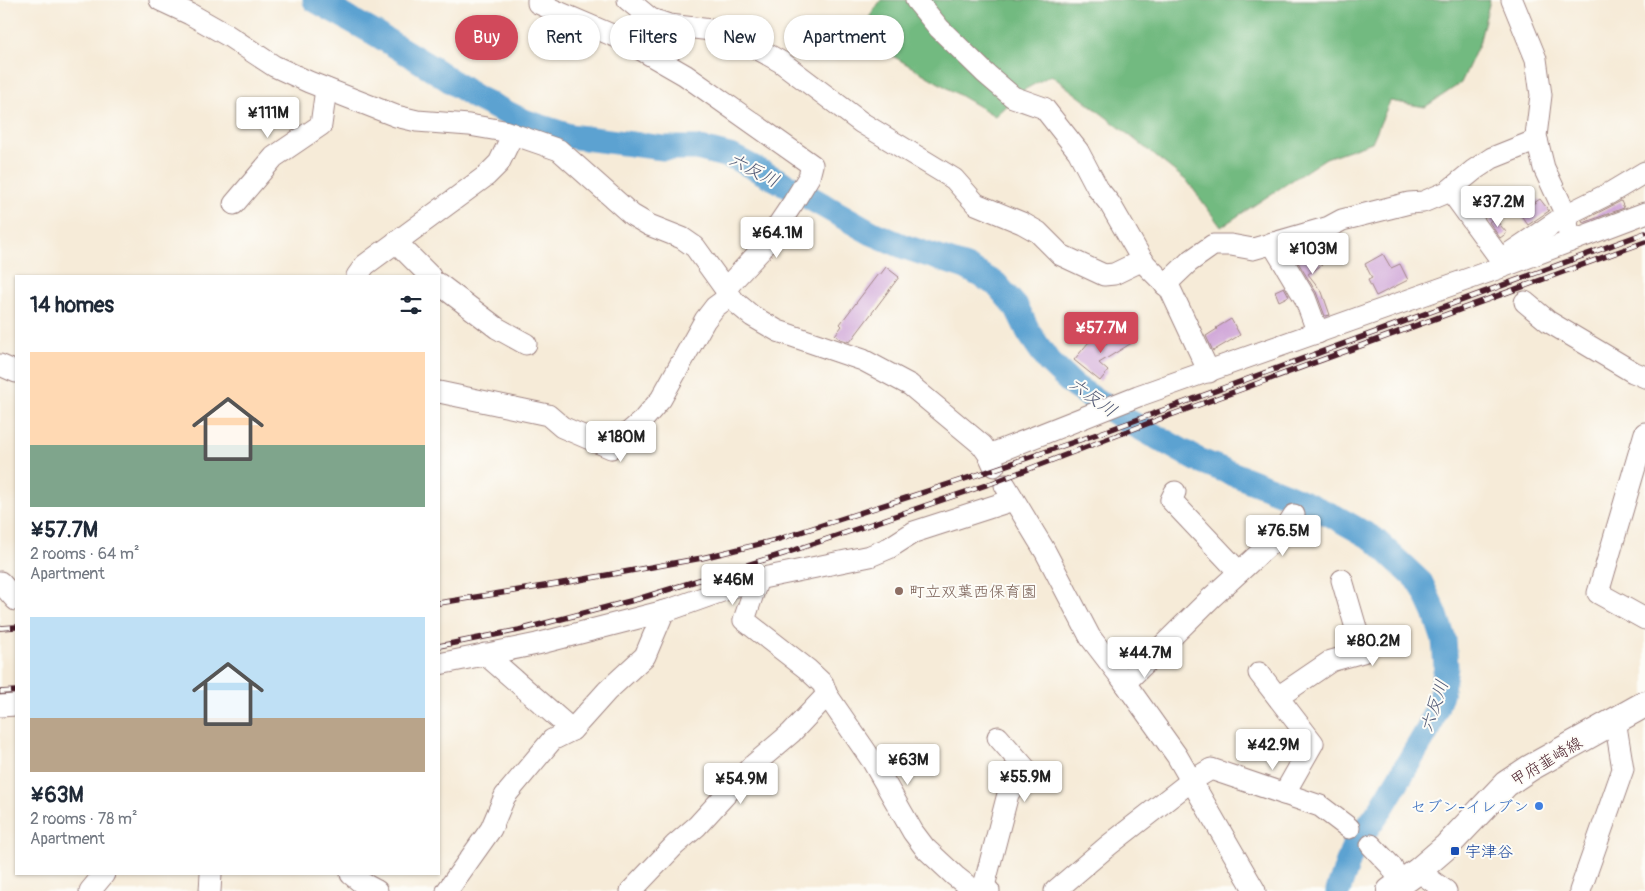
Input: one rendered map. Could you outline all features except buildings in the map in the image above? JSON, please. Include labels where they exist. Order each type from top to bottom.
[{"type":"main road","name":"甲府韮崎線","points":[[1403,882],[1447,846],[1506,784],[1530,768],[1645,704]]},
{"type":"street","points":[[160,0],[227,35],[274,66],[326,89],[396,116],[417,121],[469,125],[513,134],[559,150],[632,215],[649,225],[682,238],[695,247],[734,301],[752,316],[778,331],[863,360],[910,385],[982,445],[992,460],[1138,396],[1318,333],[1645,213]]},
{"type":"street","points":[[440,392],[548,415],[562,427],[612,448],[661,399],[705,320],[762,248],[794,203],[808,177],[812,165],[685,75],[626,41],[538,3],[538,0]]},
{"type":"street","points":[[628,0],[651,19],[669,25],[728,32],[781,62],[862,123],[954,179],[976,204],[1022,223],[1038,232],[1061,254],[1104,274],[1114,274],[1143,260]]},
{"type":"street","points":[[916,0],[939,28],[985,73],[1013,97],[1044,108],[1078,151],[1098,189],[1110,204],[1143,260],[1170,289],[1209,372]]},
{"type":"street","points":[[1512,0],[1536,58],[1541,95],[1537,140],[1544,168],[1566,215],[1570,241]]},
{"type":"street","points":[[234,204],[274,157],[321,125],[326,89]]},
{"type":"street","points":[[358,275],[365,265],[486,176],[499,163],[513,134]]},
{"type":"street","points":[[1165,285],[1189,262],[1213,244],[1253,249],[1329,227],[1342,220],[1409,202],[1423,202],[1450,190],[1492,158],[1537,140]]},
{"type":"street","points":[[1503,265],[1510,253],[1566,215],[1610,193],[1645,172]]},
{"type":"street","points":[[1450,190],[1503,265]]},
{"type":"street","points":[[396,242],[429,275]]},
{"type":"street","points":[[1272,243],[1305,298],[1318,333]]},
{"type":"street","points":[[440,285],[497,328],[526,344]]},
{"type":"street","points":[[1525,302],[1549,322],[1633,372],[1645,377],[1645,370]]},
{"type":"street","points":[[0,365],[15,372]]},
{"type":"street","points":[[1645,433],[1598,593],[1645,619]]},
{"type":"street","points":[[440,664],[537,644],[664,611],[758,579],[870,556],[889,548],[914,532],[1009,492],[1045,551],[1090,637],[1177,756],[1255,891]]},
{"type":"street","points":[[1175,492],[1171,500],[1239,572]]},
{"type":"street","points":[[1125,683],[1283,532],[1294,515]]},
{"type":"street","points":[[758,579],[744,620],[808,669],[823,684],[827,695],[873,762],[913,832],[925,848],[955,876],[969,886],[986,890],[1008,794],[1025,768],[998,737]]},
{"type":"street","points":[[1278,697],[1331,662],[1362,652],[1342,580]]},
{"type":"street","points":[[0,582],[15,601]]},
{"type":"street","points":[[0,602],[15,602]]},
{"type":"street","points":[[447,891],[491,829],[505,796],[552,740],[572,730],[607,691],[645,656],[664,611]]},
{"type":"street","points":[[485,654],[572,730]]},
{"type":"street","points":[[1259,673],[1313,743],[1284,794]]},
{"type":"street","points":[[631,891],[675,845],[698,826],[752,767],[791,733],[827,695]]},
{"type":"street","points":[[0,706],[15,705]]},
{"type":"street","points":[[1580,891],[1623,769],[1615,720]]},
{"type":"street","points":[[1059,890],[1108,845],[1191,781],[1211,769],[1320,806],[1349,828]]},
{"type":"street","points":[[1371,845],[1403,882],[1446,891]]},
{"type":"street","points":[[90,891],[103,875]]},
{"type":"street","points":[[210,891],[211,875]]},
{"type":"street","points":[[352,875],[377,891]]},
{"type":"green space","points":[[881,0],[1490,0],[1479,44],[1461,83],[1425,107],[1390,101],[1372,142],[1326,158],[1221,227],[1188,182],[1051,75],[1022,91],[995,116],[900,60],[904,60],[904,15],[871,15]]},
{"type":"waterway","name":"六反川","points":[[315,0],[376,34],[475,97],[523,121],[569,136],[663,148],[697,148],[733,157],[872,233],[905,247],[966,267],[996,284],[1017,308],[1029,333],[1049,362],[1074,386],[1126,420],[1198,460],[1284,494],[1335,517],[1374,539],[1421,583],[1435,613],[1444,640],[1446,667],[1441,694],[1429,728],[1382,807],[1353,848],[1338,891]]},
{"type":"railway","points":[[440,603],[702,558],[776,540],[1109,430],[1645,233]]},
{"type":"railway","points":[[440,646],[519,630],[638,599],[786,553],[992,483],[1157,420],[1645,242]]},
{"type":"railway","points":[[0,628],[15,627]]},
{"type":"railway","points":[[0,692],[15,691]]},
{"type":"place","name":"町立双葉西保育園","points":[[899,591]]},
{"type":"place","name":"セブン-イレブン","points":[[1539,806]]},
{"type":"place","name":"宇津谷","points":[[1455,851]]}]
